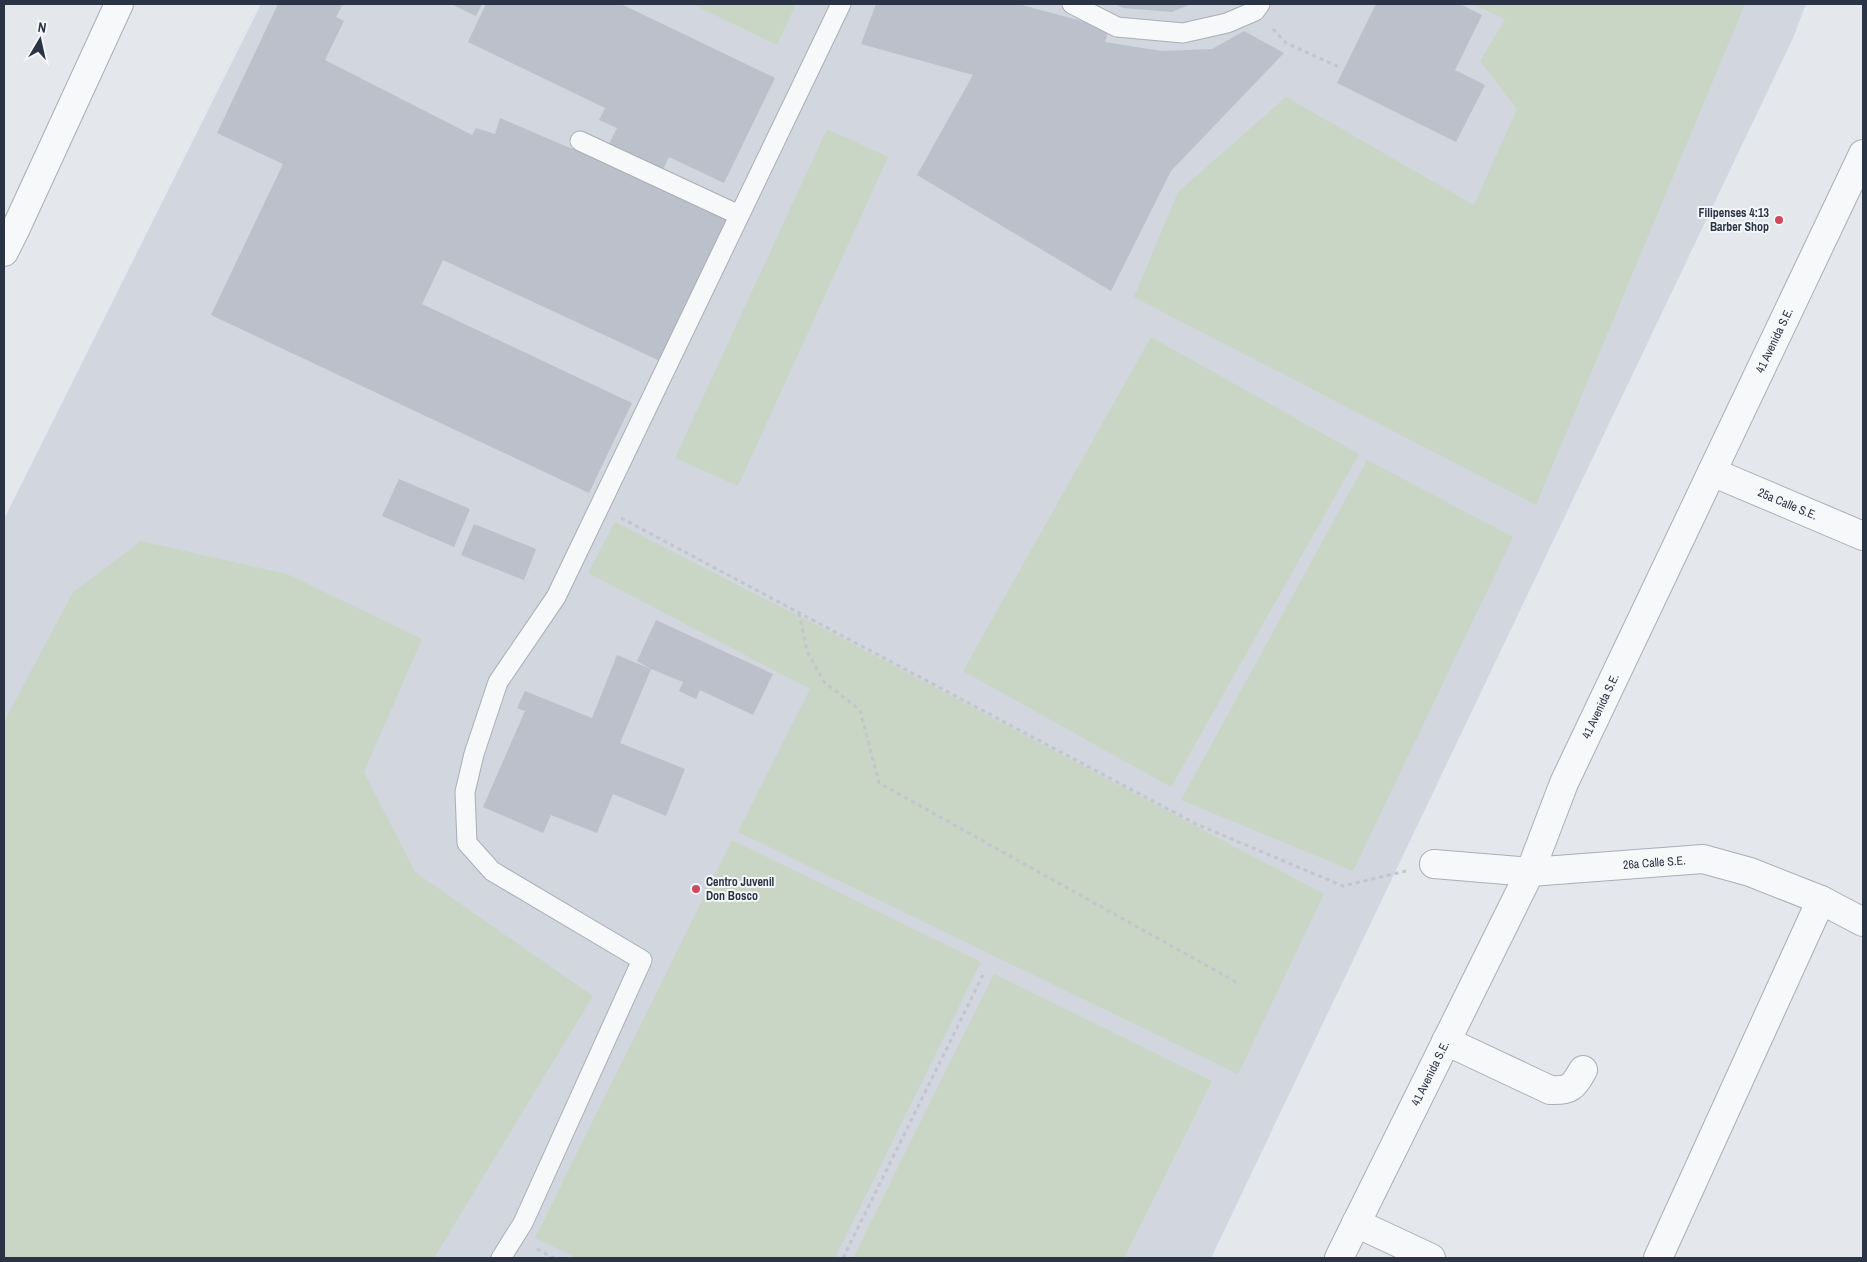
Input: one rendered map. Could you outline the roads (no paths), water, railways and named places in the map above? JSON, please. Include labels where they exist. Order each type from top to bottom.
[{"type":"street","points":[[4,252],[119,4]]},
{"type":"street","name":"41 Avenida S.E.","points":[[1339,1258],[1530,872],[1564,783],[1863,154]]},
{"type":"street","name":"25a Calle S.E.","points":[[1712,472],[1863,536]]},
{"type":"street","name":"26a Calle S.E.","points":[[1434,864],[1530,872],[1703,859],[1750,872],[1821,900],[1863,922]]},
{"type":"street","points":[[1658,1258],[1821,900]]},
{"type":"street","points":[[1446,1041],[1550,1090],[1564,1091],[1574,1086],[1583,1070]]},
{"type":"street","points":[[1356,1223],[1431,1258]]},
{"type":"lane","points":[[501,1258],[524,1223],[642,960],[492,871],[467,843],[465,792],[474,754],[498,682],[556,597],[598,506],[841,4]]},
{"type":"lane","points":[[1072,4],[1117,27],[1183,33],[1228,23],[1257,7]]},
{"type":"lane","points":[[580,141],[739,215]]},
{"type":"place","name":"Filipenses 4:13 Barber Shop","points":[[1779,220]]},
{"type":"place","name":"Centro Juvenil Don Bosco","points":[[696,889]]}]
